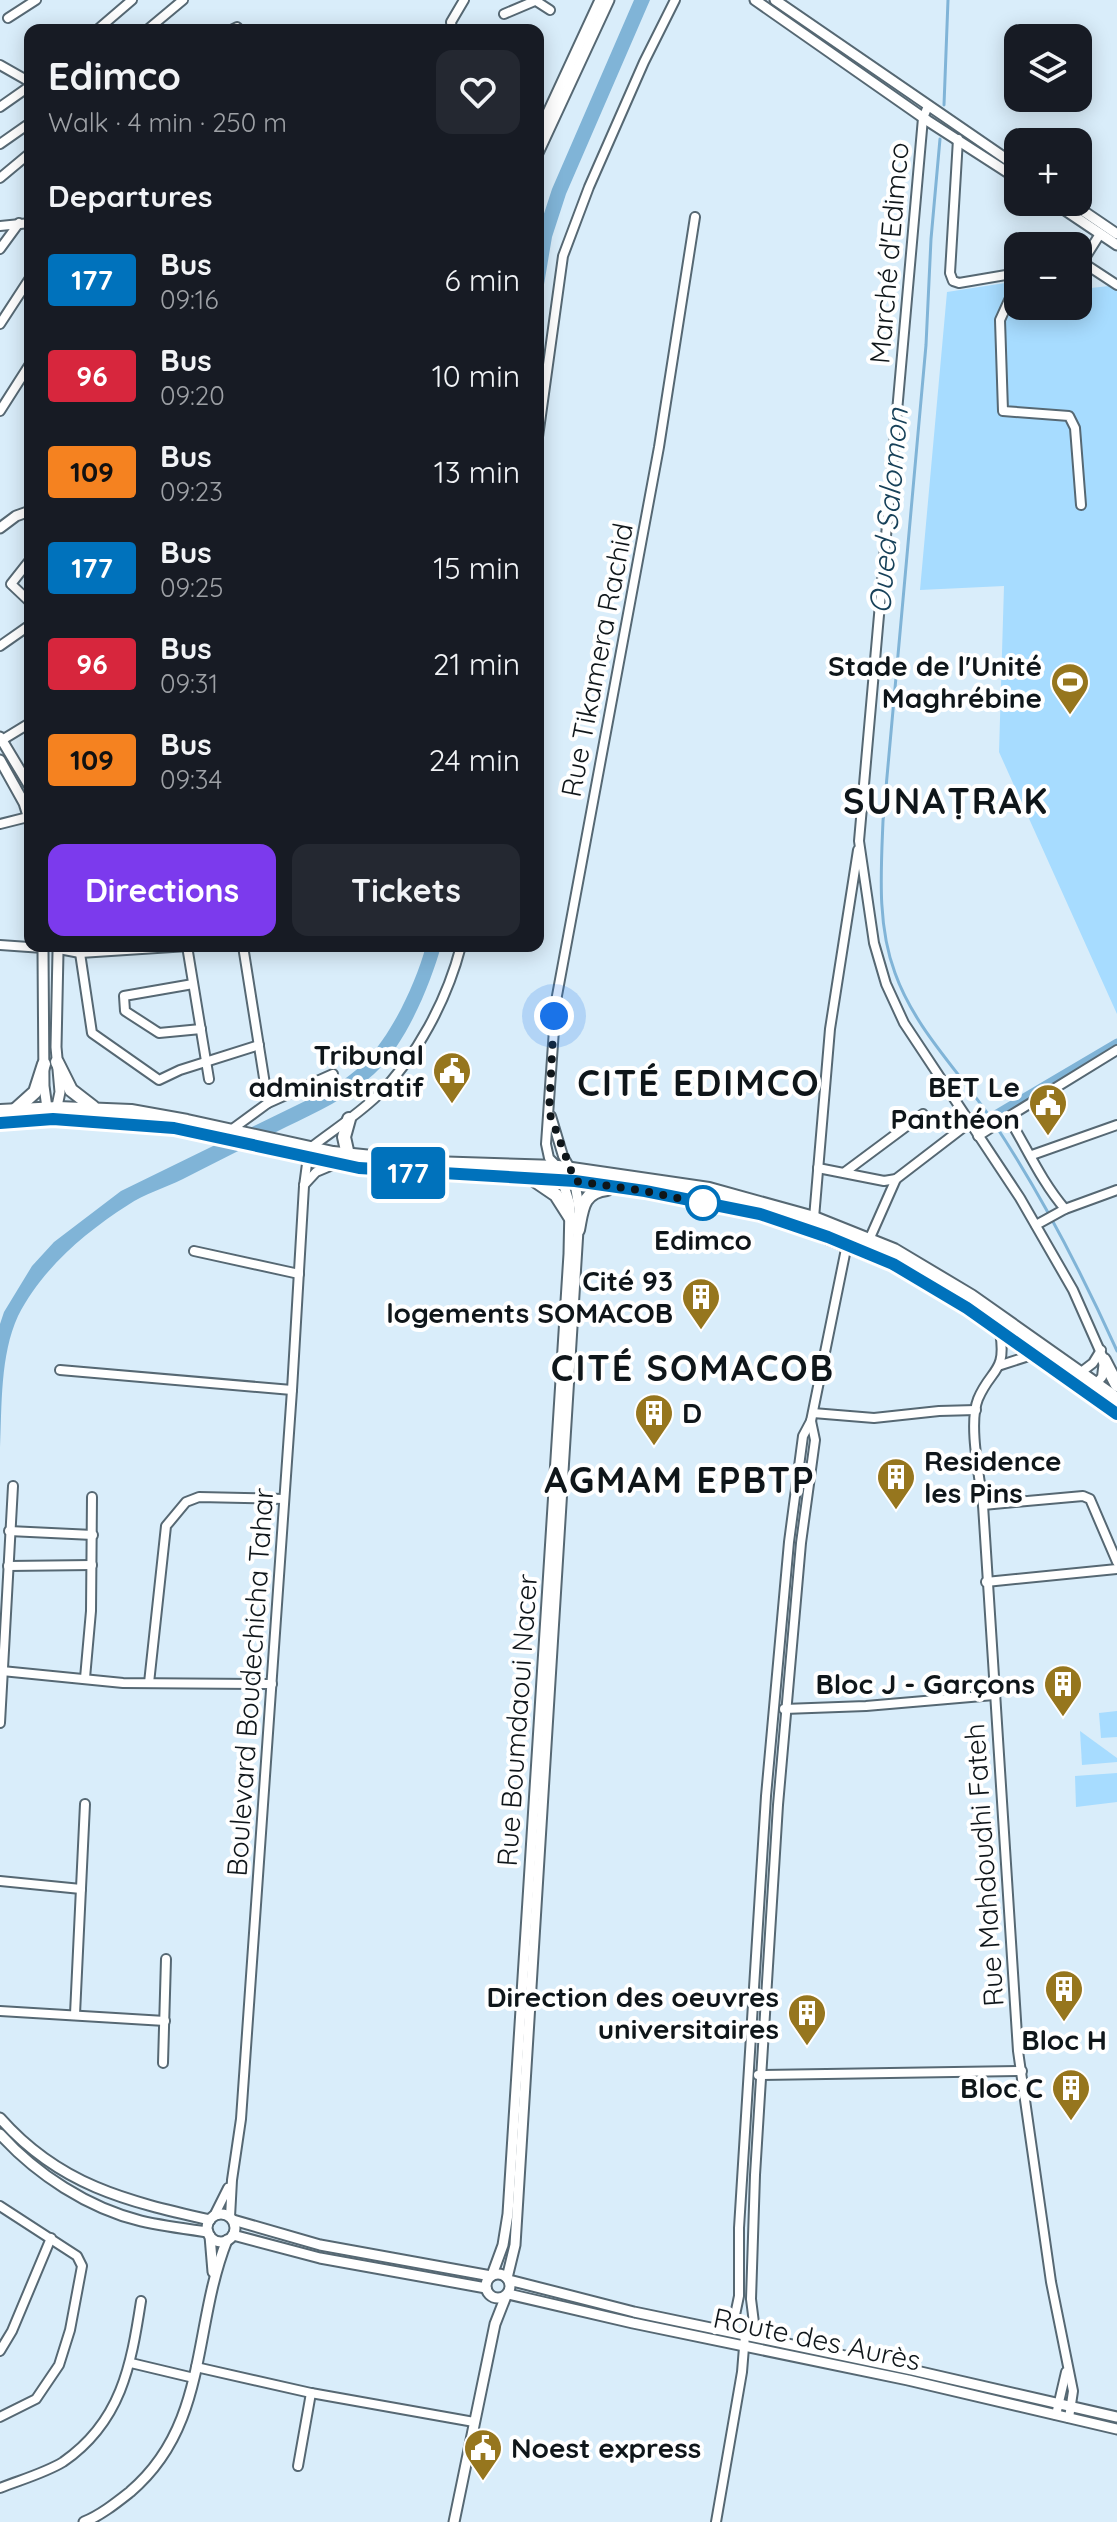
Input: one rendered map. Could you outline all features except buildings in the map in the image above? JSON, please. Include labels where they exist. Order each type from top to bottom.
[{"type":"main road","points":[[14,1111],[35,1092],[50,1063],[71,1090],[96,1109]]},
{"type":"main road","points":[[0,1111],[131,1111],[335,1164],[382,1171],[531,1179],[567,1174],[620,1188],[760,1214],[847,1244],[913,1275],[1032,1355],[1117,1399]]},
{"type":"main road","points":[[0,1123],[53,1111],[227,1135]]},
{"type":"main road","points":[[348,1155],[344,1137],[349,1119]]},
{"type":"main road","points":[[300,1153],[567,1174],[709,1189],[814,1218],[869,1240],[971,1296],[1080,1373],[1117,1414]]},
{"type":"main road","points":[[531,1179],[552,1190],[570,1217]]},
{"type":"main road","points":[[578,1230],[586,1198],[599,1190],[620,1188]]},
{"type":"main road","points":[[1103,1355],[1117,1385]]},
{"type":"street","points":[[8,18],[36,0]]},
{"type":"street","points":[[104,24],[132,0]]},
{"type":"street","points":[[154,24],[183,0]]},
{"type":"street","points":[[451,24],[464,0]]},
{"type":"street","points":[[544,121],[600,0]]},
{"type":"street","points":[[544,140],[609,0]]},
{"type":"street","points":[[544,394],[563,256],[589,187],[675,0]]},
{"type":"street","points":[[755,0],[925,119],[1004,170]]},
{"type":"street","points":[[775,0],[1004,157]]},
{"type":"street","points":[[504,14],[536,1],[550,10]]},
{"type":"street","points":[[0,65],[24,80]]},
{"type":"street","points":[[0,107],[24,89]]},
{"type":"street","name":"Marché d'Edimco","points":[[932,108],[925,119],[859,841],[874,943],[886,984],[904,1023],[1038,1224],[1103,1355]]},
{"type":"street","points":[[0,144],[24,127]]},
{"type":"street","points":[[954,136],[950,273],[953,281],[959,283],[1004,275]]},
{"type":"street","points":[[0,178],[24,158]]},
{"type":"street","points":[[1074,216],[1117,245]]},
{"type":"street","points":[[1091,216],[1117,234]]},
{"type":"street","name":"Rue Tikamera Rachid","points":[[567,1174],[552,1163],[546,1152],[556,1001],[659,447],[695,217]]},
{"type":"street","points":[[0,249],[19,223]]},
{"type":"street","points":[[0,226],[24,223]]},
{"type":"street","points":[[1092,246],[1100,234]]},
{"type":"street","points":[[1092,272],[1117,285]]},
{"type":"street","points":[[0,324],[24,287]]},
{"type":"street","points":[[1004,311],[1000,320],[1003,411],[1069,416],[1075,428],[1081,505]]},
{"type":"street","points":[[0,411],[24,373]]},
{"type":"street","points":[[0,528],[24,513]]},
{"type":"street","points":[[24,568],[11,584],[24,596]]},
{"type":"street","points":[[0,646],[24,629]]},
{"type":"street","points":[[24,726],[1,738],[24,777]]},
{"type":"street","points":[[0,760],[24,807]]},
{"type":"street","points":[[0,824],[24,821]]},
{"type":"street","points":[[814,1218],[830,1029],[859,841]]},
{"type":"street","points":[[0,945],[24,947]]},
{"type":"street","points":[[43,952],[53,1111]]},
{"type":"street","points":[[53,1111],[60,1084],[50,1063],[59,952]]},
{"type":"street","points":[[76,952],[95,952]]},
{"type":"street","points":[[188,952],[209,1079]]},
{"type":"street","points":[[244,952],[268,1103]]},
{"type":"street","points":[[300,1153],[349,1119],[387,1086],[443,999],[459,952]]},
{"type":"street","points":[[80,953],[92,1033],[159,1080],[180,1070],[259,1045]]},
{"type":"street","points":[[193,984],[124,996],[125,1011],[159,1033],[201,1029]]},
{"type":"street","points":[[978,1136],[1117,1050]]},
{"type":"street","points":[[227,1135],[268,1103],[333,1074]]},
{"type":"street","points":[[1010,1101],[1017,1110]]},
{"type":"street","name":"Rue Tikamera Rachid","points":[[549,1112],[567,1174]]},
{"type":"street","points":[[845,1172],[923,1114]]},
{"type":"street","points":[[1008,1117],[1032,1155],[1045,1186],[1063,1210]]},
{"type":"street","points":[[818,1168],[884,1181],[896,1179],[969,1123]]},
{"type":"street","points":[[1032,1155],[1117,1125]]},
{"type":"street","name":"Boulevard Boudechicha Tahar","points":[[300,1153],[304,1186]]},
{"type":"street","name":"Boulevard Boudechicha Tahar","points":[[232,2219],[232,2180],[241,2119],[292,1390],[304,1186],[300,1153]]},
{"type":"street","points":[[304,1186],[316,1172],[335,1164]]},
{"type":"street","name":"Rue Boumdaoui Nacer","points":[[492,2276],[503,2245],[508,2214],[570,1217],[567,1174]]},
{"type":"street","name":"Rue Boumdaoui Nacer","points":[[508,2279],[515,2245],[578,1230],[579,1208],[567,1174]]},
{"type":"street","points":[[869,1240],[896,1179]]},
{"type":"street","points":[[1038,1224],[1063,1210],[1117,1190]]},
{"type":"street","points":[[715,2330],[735,2315],[739,2296],[739,2228],[755,1959],[789,1542],[803,1436],[812,1417],[847,1244]]},
{"type":"street","points":[[194,1251],[299,1274]]},
{"type":"street","points":[[1000,1331],[1001,1365],[1032,1355]]},
{"type":"street","points":[[1080,1373],[1103,1355]]},
{"type":"street","points":[[1091,1388],[1104,1371],[1103,1355]]},
{"type":"street","name":"Rue Mahdoudhi Fateh","points":[[1001,1365],[977,1400],[974,1422],[983,1505],[1022,2071],[1051,2282],[1073,2394],[1069,2418]]},
{"type":"street","points":[[60,1370],[292,1390]]},
{"type":"street","points":[[812,1417],[874,1418],[976,1410]]},
{"type":"street","points":[[763,2338],[754,2323],[751,2299],[761,2075],[786,1709],[801,1543],[815,1440],[812,1417]]},
{"type":"street","points":[[0,1723],[13,1486]]},
{"type":"street","points":[[983,1505],[1083,1496],[1090,1499],[1117,1562]]},
{"type":"street","points":[[85,1678],[92,1565],[92,1497]]},
{"type":"street","points":[[149,1683],[166,1526],[186,1502],[199,1497],[284,1499]]},
{"type":"street","points":[[9,1531],[93,1535]]},
{"type":"street","points":[[8,1566],[92,1565]]},
{"type":"street","points":[[986,1582],[1117,1569]]},
{"type":"street","points":[[2,1671],[149,1683],[272,1684]]},
{"type":"street","points":[[774,1708],[866,1706],[994,1695]]},
{"type":"street","points":[[75,2014],[85,1804]]},
{"type":"street","points":[[0,1881],[81,1889]]},
{"type":"street","points":[[163,2063],[166,1959]]},
{"type":"street","points":[[755,1959],[768,1960]]},
{"type":"street","points":[[0,2011],[165,2021]]},
{"type":"street","points":[[748,2075],[1022,2071]]},
{"type":"street","points":[[0,2118],[2,2132],[32,2165],[88,2200],[141,2221],[209,2234],[220,2242],[230,2238],[488,2291],[495,2298],[507,2295]]},
{"type":"street","points":[[2,2132],[63,2172],[99,2190],[141,2204],[212,2218],[222,2214],[320,2245],[492,2276],[500,2274],[508,2279],[510,2289],[495,2324],[457,2521]]},
{"type":"street","name":"Boulevard Boudechicha Tahar","points":[[212,2218],[232,2180]]},
{"type":"street","points":[[0,2206],[51,2238],[81,2262],[64,2353],[40,2394],[31,2402],[0,2417]]},
{"type":"street","points":[[212,2218],[209,2234],[213,2278]]},
{"type":"street","points":[[84,2522],[119,2501],[155,2466],[179,2429],[194,2378],[213,2278],[235,2228],[232,2219]]},
{"type":"street","points":[[0,2351],[12,2331],[51,2238]]},
{"type":"street","points":[[492,2276],[488,2291],[495,2324]]},
{"type":"street","name":"Route des Aurès","points":[[508,2279],[715,2330],[774,2352],[1057,2410],[1071,2407],[1117,2417]]},
{"type":"street","name":"Route des Aurès","points":[[507,2295],[745,2341],[763,2338],[777,2341],[1057,2410],[1069,2418],[1117,2429]]},
{"type":"street","points":[[739,2296],[751,2299]]},
{"type":"street","points":[[0,2488],[60,2463],[84,2445],[107,2418],[123,2389],[131,2363],[141,2301]]},
{"type":"street","points":[[716,2522],[745,2341]]},
{"type":"street","points":[[774,2352],[777,2341]]},
{"type":"street","points":[[131,2363],[194,2378]]},
{"type":"street","points":[[196,2367],[311,2393],[474,2422]]},
{"type":"street","name":"Rue Mahdoudhi Fateh","points":[[1057,2410],[1067,2367]]},
{"type":"street","points":[[298,2466],[311,2393]]},
{"type":"shaded area","points":[[634,0],[650,0],[566,194],[552,237],[544,284],[544,214]]},
{"type":"shaded area","points":[[1004,283],[1004,320],[1092,320],[1092,288],[1109,286],[1117,290],[1117,1014],[999,752],[1004,586],[920,590],[947,292]]},
{"type":"shaded area","points":[[424,952],[439,952],[406,1031],[374,1074],[321,1110],[134,1201],[96,1228],[52,1268],[28,1299],[12,1331],[3,1381],[0,1448],[0,1324],[32,1266],[54,1242],[121,1191],[336,1086],[375,1050],[394,1022]]},
{"type":"shaded area","points":[[1117,1711],[1117,1737],[1101,1738],[1099,1713]]},
{"type":"shaded area","points":[[1080,1731],[1117,1758],[1117,1762],[1082,1765]]},
{"type":"shaded area","points":[[1117,1773],[1117,1802],[1076,1807],[1075,1776]]},
{"type":"waterway","name":"Oued Salomon","points":[[944,105],[948,0]]},
{"type":"waterway","name":"Oued Salomon","points":[[940,139],[926,345],[883,821],[885,936],[895,973],[914,1013],[992,1120],[1027,1176],[1075,1262],[1117,1351]]},
{"type":"waterway","points":[[990,1118],[1117,1043]]},
{"type":"bus line","name":"177","points":[[0,1123],[53,1119],[174,1128],[359,1168],[575,1181],[645,1191],[760,1214],[874,1255],[924,1281],[1117,1414]]},
{"type":"place","name":"Stade de l'Unité Maghrébine","points":[[1070,716]]},
{"type":"place","name":"Tribunal administratif","points":[[452,1105]]},
{"type":"place","name":"BET Le Panthéon","points":[[1048,1137]]},
{"type":"place","name":"Edimco","points":[[703,1203]]},
{"type":"place","name":"Cité 93 logements SOMACOB","points":[[701,1331]]},
{"type":"place","name":"D","points":[[654,1447]]},
{"type":"place","name":"Residence les Pins","points":[[896,1511]]},
{"type":"place","name":"Bloc J - Garçons","points":[[1063,1718]]},
{"type":"place","name":"Bloc H","points":[[1064,2023]]},
{"type":"place","name":"Direction des oeuvres universitaires","points":[[807,2047]]},
{"type":"place","name":"Bloc C","points":[[1071,2122]]},
{"type":"place","name":"Noest express","points":[[483,2482]]},
{"type":"district","name":"SUNAṬRAK","points":[[946,801]]},
{"type":"district","name":"CITÉ EDIMCO","points":[[699,1083]]},
{"type":"district","name":"CITÉ SOMACOB","points":[[693,1368]]},
{"type":"district","name":"AGMAM EPBTP","points":[[680,1480]]},
{"type":"route","points":[[554,1016],[549,1112],[563,1156],[575,1181],[645,1191],[715,1206],[703,1203]]}]
